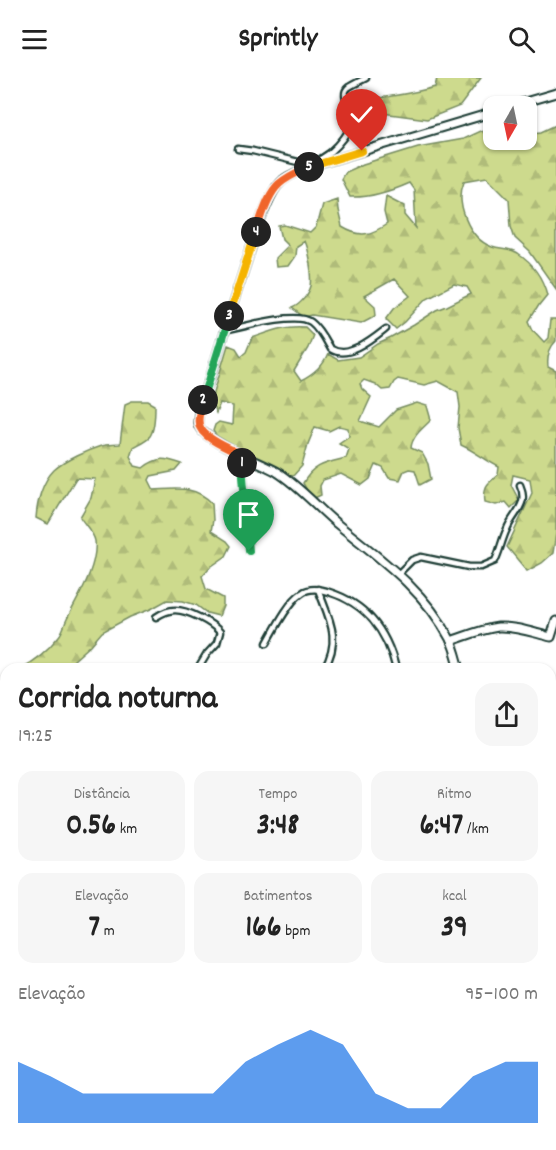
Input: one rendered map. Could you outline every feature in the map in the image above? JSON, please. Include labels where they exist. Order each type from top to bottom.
[{"type":"street","points":[[311,166],[332,151],[348,130],[352,117],[344,96],[345,92],[366,78]]},
{"type":"street","points":[[537,98],[556,93]]},
{"type":"street","points":[[458,663],[451,641],[438,619],[425,602],[379,556],[285,477],[266,465],[219,444],[199,427],[198,421],[257,230],[270,197],[278,185],[292,174],[311,166],[483,115]]},
{"type":"street","points":[[238,149],[311,166]]},
{"type":"street","points":[[224,331],[290,317],[302,318],[313,323],[330,349],[342,353],[367,343],[386,329]]},
{"type":"street","points":[[242,455],[249,551]]},
{"type":"street","points":[[398,574],[412,560],[421,557],[470,567],[481,567],[495,561],[507,527],[521,504],[523,494],[520,484]]},
{"type":"street","points":[[318,589],[334,637],[331,656],[327,663]]},
{"type":"street","points":[[267,643],[294,600],[301,593],[318,589],[341,597],[367,613],[375,621],[388,643],[394,663]]},
{"type":"street","points":[[156,617],[167,611],[180,610],[215,626],[220,632],[217,643],[202,663]]},
{"type":"street","points":[[451,641],[485,629],[499,627],[514,628],[553,638],[556,621]]},
{"type":"green space","points":[[437,78],[481,78],[460,106],[427,119],[382,113],[361,118],[364,101],[435,87]]},
{"type":"green space","points":[[556,125],[556,289],[530,252],[515,238],[511,226],[509,199],[487,177],[464,181],[461,199],[466,219],[476,236],[492,247],[518,254],[533,267],[543,283],[547,295],[529,321],[533,330],[544,342],[548,338],[550,320],[556,320],[556,341],[548,357],[548,367],[556,371],[556,533],[553,553],[542,563],[527,571],[507,547],[532,493],[530,479],[513,475],[511,485],[519,500],[511,508],[506,502],[496,505],[485,502],[485,489],[498,475],[499,467],[461,445],[458,428],[460,407],[458,392],[438,381],[424,385],[398,379],[390,389],[382,390],[375,384],[364,380],[360,384],[371,397],[360,421],[379,427],[396,410],[417,403],[427,406],[431,420],[416,436],[411,448],[422,453],[428,464],[431,479],[420,485],[415,470],[404,471],[400,480],[389,478],[383,468],[376,465],[370,479],[362,485],[341,474],[323,480],[320,486],[321,495],[312,499],[303,483],[307,477],[321,465],[346,458],[349,449],[339,443],[349,436],[348,428],[339,426],[329,431],[315,427],[302,466],[293,476],[282,474],[221,443],[213,431],[219,422],[232,425],[233,406],[220,403],[216,413],[211,402],[228,345],[236,348],[241,356],[246,352],[252,338],[285,328],[305,327],[313,335],[294,371],[301,381],[317,370],[328,354],[338,360],[359,357],[437,310],[471,294],[467,287],[454,284],[427,298],[396,329],[386,319],[394,308],[410,296],[394,279],[364,296],[375,306],[376,315],[361,323],[312,315],[304,317],[292,308],[304,299],[311,286],[307,250],[304,241],[296,246],[295,256],[288,266],[276,267],[275,258],[288,245],[282,239],[279,226],[285,225],[310,233],[316,227],[322,204],[337,199],[342,227],[354,233],[370,233],[387,224],[384,212],[386,196],[405,206],[405,215],[416,228],[414,190],[409,183],[380,193],[350,197],[341,179],[345,172],[418,147],[463,139],[480,131],[483,132],[483,150],[537,150],[537,133]]},
{"type":"green space","points":[[132,401],[148,401],[155,405],[152,433],[147,439],[133,447],[130,456],[135,466],[143,468],[153,461],[162,459],[182,464],[176,471],[151,476],[149,480],[154,490],[185,489],[199,493],[212,503],[211,531],[231,546],[226,556],[202,576],[206,589],[223,598],[223,606],[219,616],[207,613],[196,605],[183,601],[167,600],[102,632],[71,663],[28,663],[41,655],[60,634],[86,581],[95,551],[94,538],[80,517],[91,498],[95,479],[76,478],[48,524],[36,518],[43,486],[54,470],[70,459],[101,446],[120,444],[125,404]]},
{"type":"route","points":[[249,551],[242,455],[219,444],[199,427],[198,421],[205,393],[257,230],[270,197],[278,185],[292,174],[362,151]]}]
